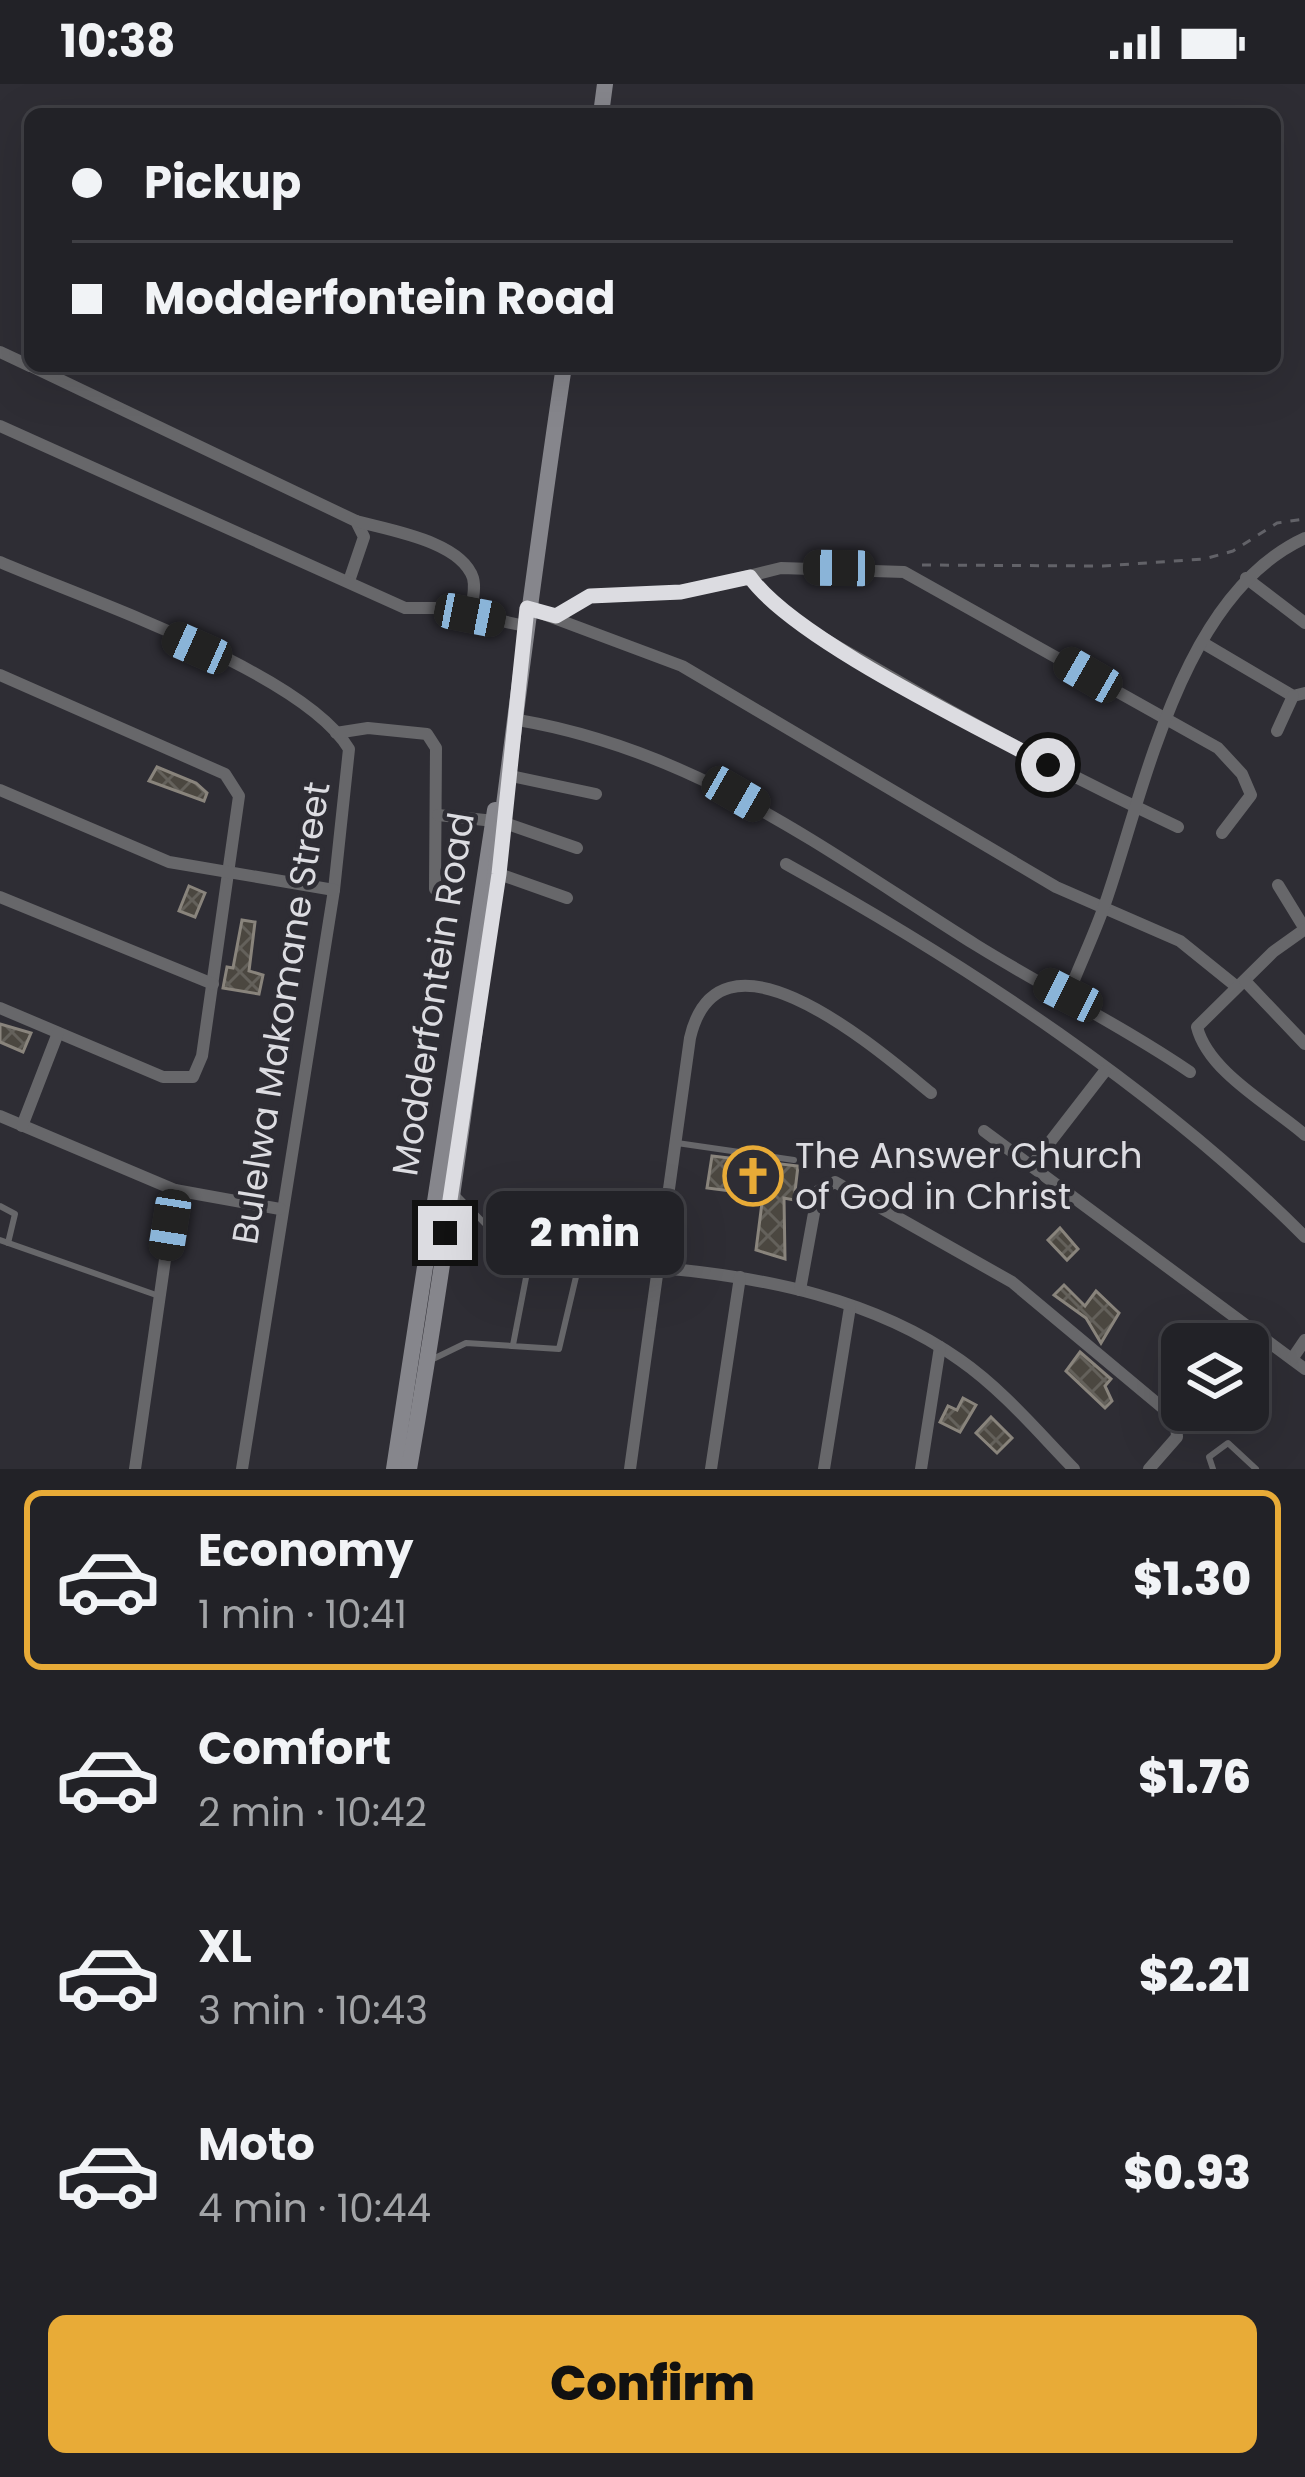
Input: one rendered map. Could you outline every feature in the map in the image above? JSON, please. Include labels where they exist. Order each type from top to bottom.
[{"type":"main road","name":"Modderfontein Road","points":[[409,1469],[499,874],[499,822],[512,776],[526,617],[563,372]]},
{"type":"main road","name":"Modderfontein Road","points":[[394,1469],[499,822],[508,713],[519,674]]},
{"type":"street","points":[[43,372],[356,520],[436,546],[467,566],[475,582],[470,615]]},
{"type":"street","points":[[0,427],[405,608],[556,616],[682,666],[1056,887],[1180,940],[1241,984],[1305,1044]]},
{"type":"street","points":[[349,581],[364,537],[356,520]]},
{"type":"street","points":[[1068,995],[1103,910],[1168,720],[1203,644],[1246,578],[1305,538]]},
{"type":"street","name":"Bulelwa Makomane Street","points":[[0,562],[262,677],[336,733],[351,759],[242,1469]]},
{"type":"street","points":[[556,616],[590,596],[681,592],[800,567],[904,572],[1218,748],[1251,788],[1249,800],[1222,833]]},
{"type":"street","points":[[750,577],[778,606],[833,643],[1178,827]]},
{"type":"street","points":[[1246,578],[1305,622]]},
{"type":"street","points":[[1203,644],[1299,694],[1277,731]]},
{"type":"street","points":[[0,675],[225,774],[239,796],[200,1065],[188,1079],[163,1077],[0,1008]]},
{"type":"street","points":[[518,720],[595,736],[694,772],[780,819],[982,949],[1068,995],[1190,1072]]},
{"type":"street","points":[[336,733],[368,728],[428,734],[436,748],[435,889]]},
{"type":"street","points":[[512,776],[596,794]]},
{"type":"street","points":[[0,790],[149,855],[229,874],[334,890]]},
{"type":"street","points":[[438,815],[499,822],[577,848]]},
{"type":"street","points":[[786,864],[912,936],[1105,1071],[1198,1140],[1305,1238]]},
{"type":"street","points":[[499,874],[568,898]]},
{"type":"street","points":[[1278,885],[1305,929],[1200,1022],[1201,1040],[1244,1086],[1305,1135]]},
{"type":"street","points":[[0,897],[213,984]]},
{"type":"street","points":[[630,1469],[690,1038],[706,1004],[744,988],[800,998],[838,1020],[932,1093]]},
{"type":"street","points":[[22,1126],[58,1033]]},
{"type":"street","points":[[1033,1164],[1105,1071]]},
{"type":"street","points":[[0,1116],[176,1190],[280,1209]]},
{"type":"street","points":[[984,1130],[1305,1369]]},
{"type":"street","points":[[800,1290],[818,1191],[835,1182],[1012,1282],[1165,1409],[1176,1423],[1177,1437],[1149,1469]]},
{"type":"street","points":[[135,1469],[176,1190]]},
{"type":"street","points":[[661,1268],[800,1290],[940,1347],[986,1381],[1074,1469]]},
{"type":"street","points":[[711,1469],[740,1277]]},
{"type":"street","points":[[824,1469],[850,1307]]},
{"type":"street","points":[[1292,1359],[1305,1340]]},
{"type":"street","points":[[921,1469],[940,1347]]},
{"type":"lane","points":[[676,1143],[794,1160]]},
{"type":"lane","points":[[452,1188],[489,1228],[532,1238]]},
{"type":"lane","points":[[0,1206],[15,1214],[4,1241],[159,1296]]},
{"type":"lane","points":[[424,1367],[439,1353],[466,1343],[556,1351],[562,1346],[583,1247],[578,1239],[544,1226],[532,1238],[513,1345]]},
{"type":"lane","points":[[1213,1469],[1209,1457],[1228,1443],[1256,1469]]},
{"type":"path","points":[[904,572],[927,563],[1103,566],[1204,559],[1233,551],[1277,523],[1305,519]]},
{"type":"building","points":[[157,767],[196,783],[207,793],[204,801],[149,781]]},
{"type":"building","points":[[189,886],[205,893],[195,917],[179,911]]},
{"type":"building","points":[[242,920],[255,922],[249,971],[263,975],[259,994],[223,988],[227,967],[233,968]]},
{"type":"building","points":[[0,1024],[31,1033],[23,1052],[0,1042]]},
{"type":"building","name":"The Answer Church of God in Christ","points":[[712,1156],[798,1166],[794,1200],[784,1198],[785,1259],[756,1250],[763,1195],[707,1188]]},
{"type":"building","points":[[1060,1228],[1078,1249],[1067,1260],[1048,1240]]},
{"type":"building","points":[[1064,1285],[1085,1306],[1096,1291],[1119,1313],[1101,1343],[1086,1318],[1054,1295]]},
{"type":"building","points":[[1080,1352],[1111,1379],[1105,1386],[1112,1401],[1105,1408],[1066,1371]]},
{"type":"building","points":[[963,1398],[976,1405],[960,1432],[940,1422],[948,1406],[957,1410]]},
{"type":"building","points":[[991,1417],[1012,1438],[997,1453],[976,1433]]},
{"type":"place","name":"The Answer Church of God in Christ","points":[[753,1176]]},
{"type":"route","points":[[445,1233],[499,874],[527,608],[556,616],[590,596],[681,592],[750,577],[778,606],[833,643],[1048,765]]}]
